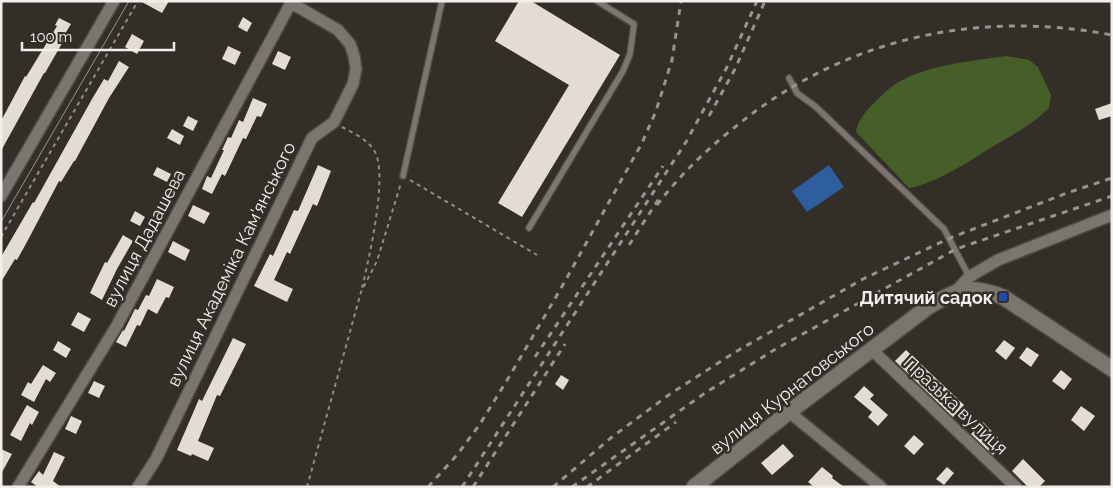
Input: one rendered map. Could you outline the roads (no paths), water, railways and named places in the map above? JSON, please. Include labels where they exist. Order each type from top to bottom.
[{"type":"street","points":[[1,196],[114,1]]},
{"type":"street","name":"вулиця Академіка Кам'янського","points":[[138,487],[156,459],[312,138],[334,122],[353,84],[356,68],[350,44],[338,30],[292,2]]},
{"type":"street","name":"вулиця Дадашева","points":[[18,487],[116,326],[292,2]]},
{"type":"street","points":[[966,287],[998,260],[1112,215]]},
{"type":"street","points":[[966,287],[986,290],[1003,296],[1112,369]]},
{"type":"street","name":"вулиця Курнатовського","points":[[694,487],[789,412],[928,308],[966,287]]},
{"type":"street","name":"Празька вулиця","points":[[871,350],[1016,487]]},
{"type":"street","points":[[789,412],[881,487]]},
{"type":"lane","points":[[403,176],[442,1]]},
{"type":"lane","points":[[529,228],[623,71],[630,54],[634,24],[597,1]]},
{"type":"lane","points":[[790,78],[797,92],[829,118],[944,229],[966,287]]},
{"type":"water","points":[[829,165],[844,187],[807,212],[792,191]]},
{"type":"tram line","points":[[1,222],[129,1]]},
{"type":"railway","points":[[428,487],[457,455],[480,424],[560,290],[642,143],[656,111],[672,60],[681,1]]},
{"type":"railway","points":[[462,487],[686,142],[727,67],[757,1]]},
{"type":"railway","points":[[709,116],[735,69],[765,1]]},
{"type":"railway","points":[[657,205],[694,163],[735,127],[777,97],[820,72],[866,52],[913,38],[961,29],[1010,26],[1061,28],[1112,35]]},
{"type":"railway","points":[[535,357],[663,166]]},
{"type":"railway","points":[[553,487],[612,437],[670,394],[737,351],[863,279],[950,238],[1067,193],[1112,178]]},
{"type":"railway","points":[[572,487],[705,393],[774,350],[956,249],[1112,196]]},
{"type":"railway","points":[[629,245],[660,197]]},
{"type":"railway","points":[[473,487],[565,344]]},
{"type":"railway","points":[[587,487],[676,422]]},
{"type":"place","name":"Дитячий садок","points":[[1003,297]]}]
